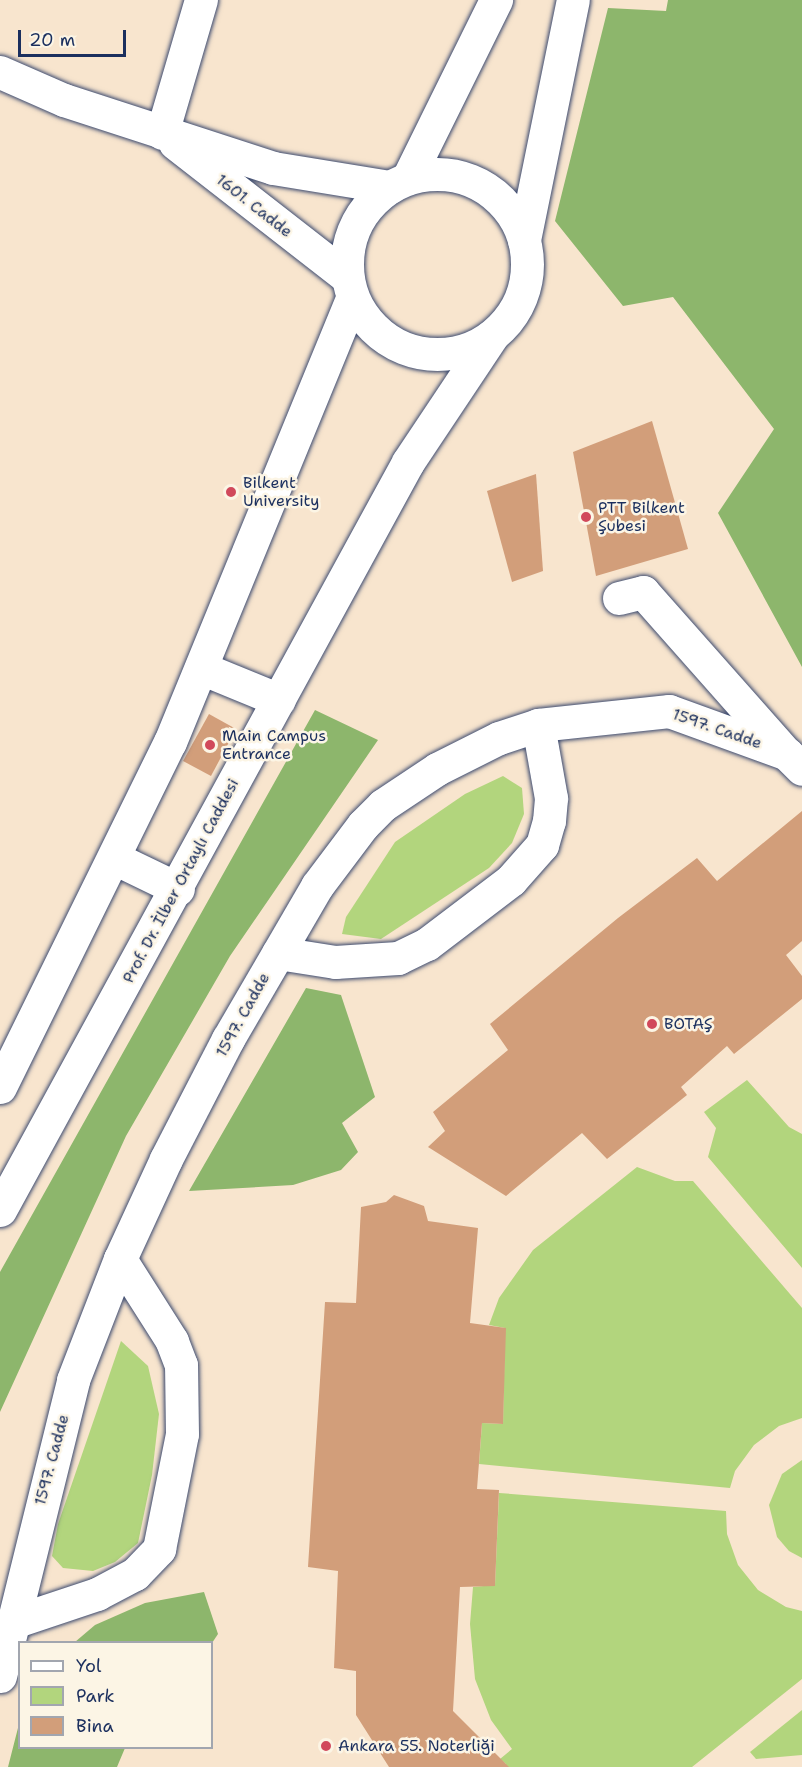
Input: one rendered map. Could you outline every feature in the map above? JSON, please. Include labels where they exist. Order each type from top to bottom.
[{"type":"street","points":[[162,133],[201,0]]},
{"type":"street","points":[[0,1087],[114,858],[201,668],[350,288],[347,251],[354,226],[369,204],[398,183],[496,0]]},
{"type":"street","name":"Prof. Dr. İlber Ortaylı Caddesi","points":[[524,240],[573,0]]},
{"type":"street","name":"1601. Cadde","points":[[0,72],[64,100],[273,168],[398,183]]},
{"type":"street","name":"1601. Cadde","points":[[162,133],[350,288]]},
{"type":"street","name":"Prof. Dr. İlber Ortaylı Caddesi","points":[[0,1210],[178,889],[408,462],[492,336],[511,317],[523,293],[527,267],[524,240],[515,218],[499,199],[479,184],[456,176],[398,183]]},
{"type":"street","name":"Prof. Dr. İlber Ortaylı Caddesi","points":[[350,288],[366,322],[387,340],[412,352],[440,354],[467,349],[492,336]]},
{"type":"street","points":[[619,598],[643,592],[794,761]]},
{"type":"street","points":[[201,668],[279,700]]},
{"type":"street","name":"1597. Cadde","points":[[0,1676],[10,1623],[73,1380],[120,1259],[166,1159],[278,953],[316,886],[345,846],[383,805],[437,769],[499,738],[538,725],[669,711],[794,761]]},
{"type":"street","points":[[278,953],[335,962],[398,958],[427,945],[511,880],[542,845],[549,821],[551,798],[538,725]]},
{"type":"street","points":[[114,858],[178,889]]},
{"type":"street","points":[[10,1623],[97,1594],[135,1574],[159,1549],[182,1434],[181,1365],[172,1341],[120,1259]]},
{"type":"green space","points":[[668,0],[802,0],[802,667],[718,513],[774,429],[673,297],[623,306],[555,221],[608,8],[666,11]]},
{"type":"green space","points":[[315,710],[378,740],[230,956],[126,1136],[0,1412],[0,1272]]},
{"type":"green space","points":[[503,776],[522,788],[524,814],[512,843],[489,868],[381,939],[342,934],[346,917],[395,842],[465,794]]},
{"type":"green space","points":[[306,988],[341,995],[375,1097],[342,1123],[358,1152],[341,1170],[293,1185],[189,1191]]},
{"type":"green space","points":[[747,1080],[789,1127],[802,1134],[802,1268],[708,1157],[716,1128],[704,1112]]},
{"type":"green space","points":[[637,1167],[675,1181],[693,1181],[802,1308],[802,1418],[779,1426],[754,1445],[735,1471],[730,1488],[479,1464],[482,1423],[503,1424],[505,1328],[489,1325],[499,1298],[533,1250]]},
{"type":"green space","points":[[121,1341],[148,1366],[159,1414],[152,1475],[138,1543],[115,1562],[93,1571],[63,1568],[52,1556],[58,1524]]},
{"type":"green space","points":[[802,1460],[802,1558],[789,1551],[777,1537],[769,1505],[782,1474]]},
{"type":"green space","points":[[499,1493],[726,1511],[727,1534],[738,1565],[758,1590],[786,1607],[802,1611],[802,1679],[692,1767],[502,1767],[506,1764],[500,1759],[512,1749],[491,1720],[475,1679],[470,1624],[473,1587],[495,1585]]},
{"type":"green space","points":[[204,1592],[218,1634],[213,1642],[76,1641],[95,1625],[145,1603]]},
{"type":"green space","points":[[802,1710],[802,1755],[756,1759],[750,1752]]},
{"type":"green space","points":[[18,1728],[18,1749],[125,1749],[117,1767],[8,1767]]},
{"type":"building","points":[[652,421],[688,549],[596,576],[573,452]]},
{"type":"building","points":[[536,474],[543,571],[512,582],[487,491]]},
{"type":"building","name":"Main Campus Entrance","points":[[209,714],[236,729],[211,776],[183,761]]},
{"type":"building","points":[[802,811],[802,941],[786,955],[802,976],[802,999],[734,1054],[727,1046],[681,1087],[687,1095],[607,1159],[582,1133],[506,1196],[428,1147],[445,1131],[433,1112],[508,1050],[490,1024],[618,918],[697,858],[717,881]]},
{"type":"building","points":[[394,1195],[424,1206],[428,1221],[478,1228],[470,1323],[506,1328],[503,1424],[482,1423],[477,1489],[499,1490],[495,1586],[460,1587],[453,1711],[509,1767],[389,1767],[356,1715],[356,1671],[334,1668],[338,1571],[308,1567],[325,1302],[356,1303],[361,1207],[386,1202]]},
{"type":"place","name":"Bilkent University","points":[[231,492]]},
{"type":"place","name":"PTT Bilkent Şubesi","points":[[586,517]]},
{"type":"place","name":"Main Campus Entrance","points":[[210,745]]},
{"type":"place","name":"BOTAŞ","points":[[652,1024]]},
{"type":"place","name":"Ankara 55. Noterliği","points":[[326,1746]]}]
